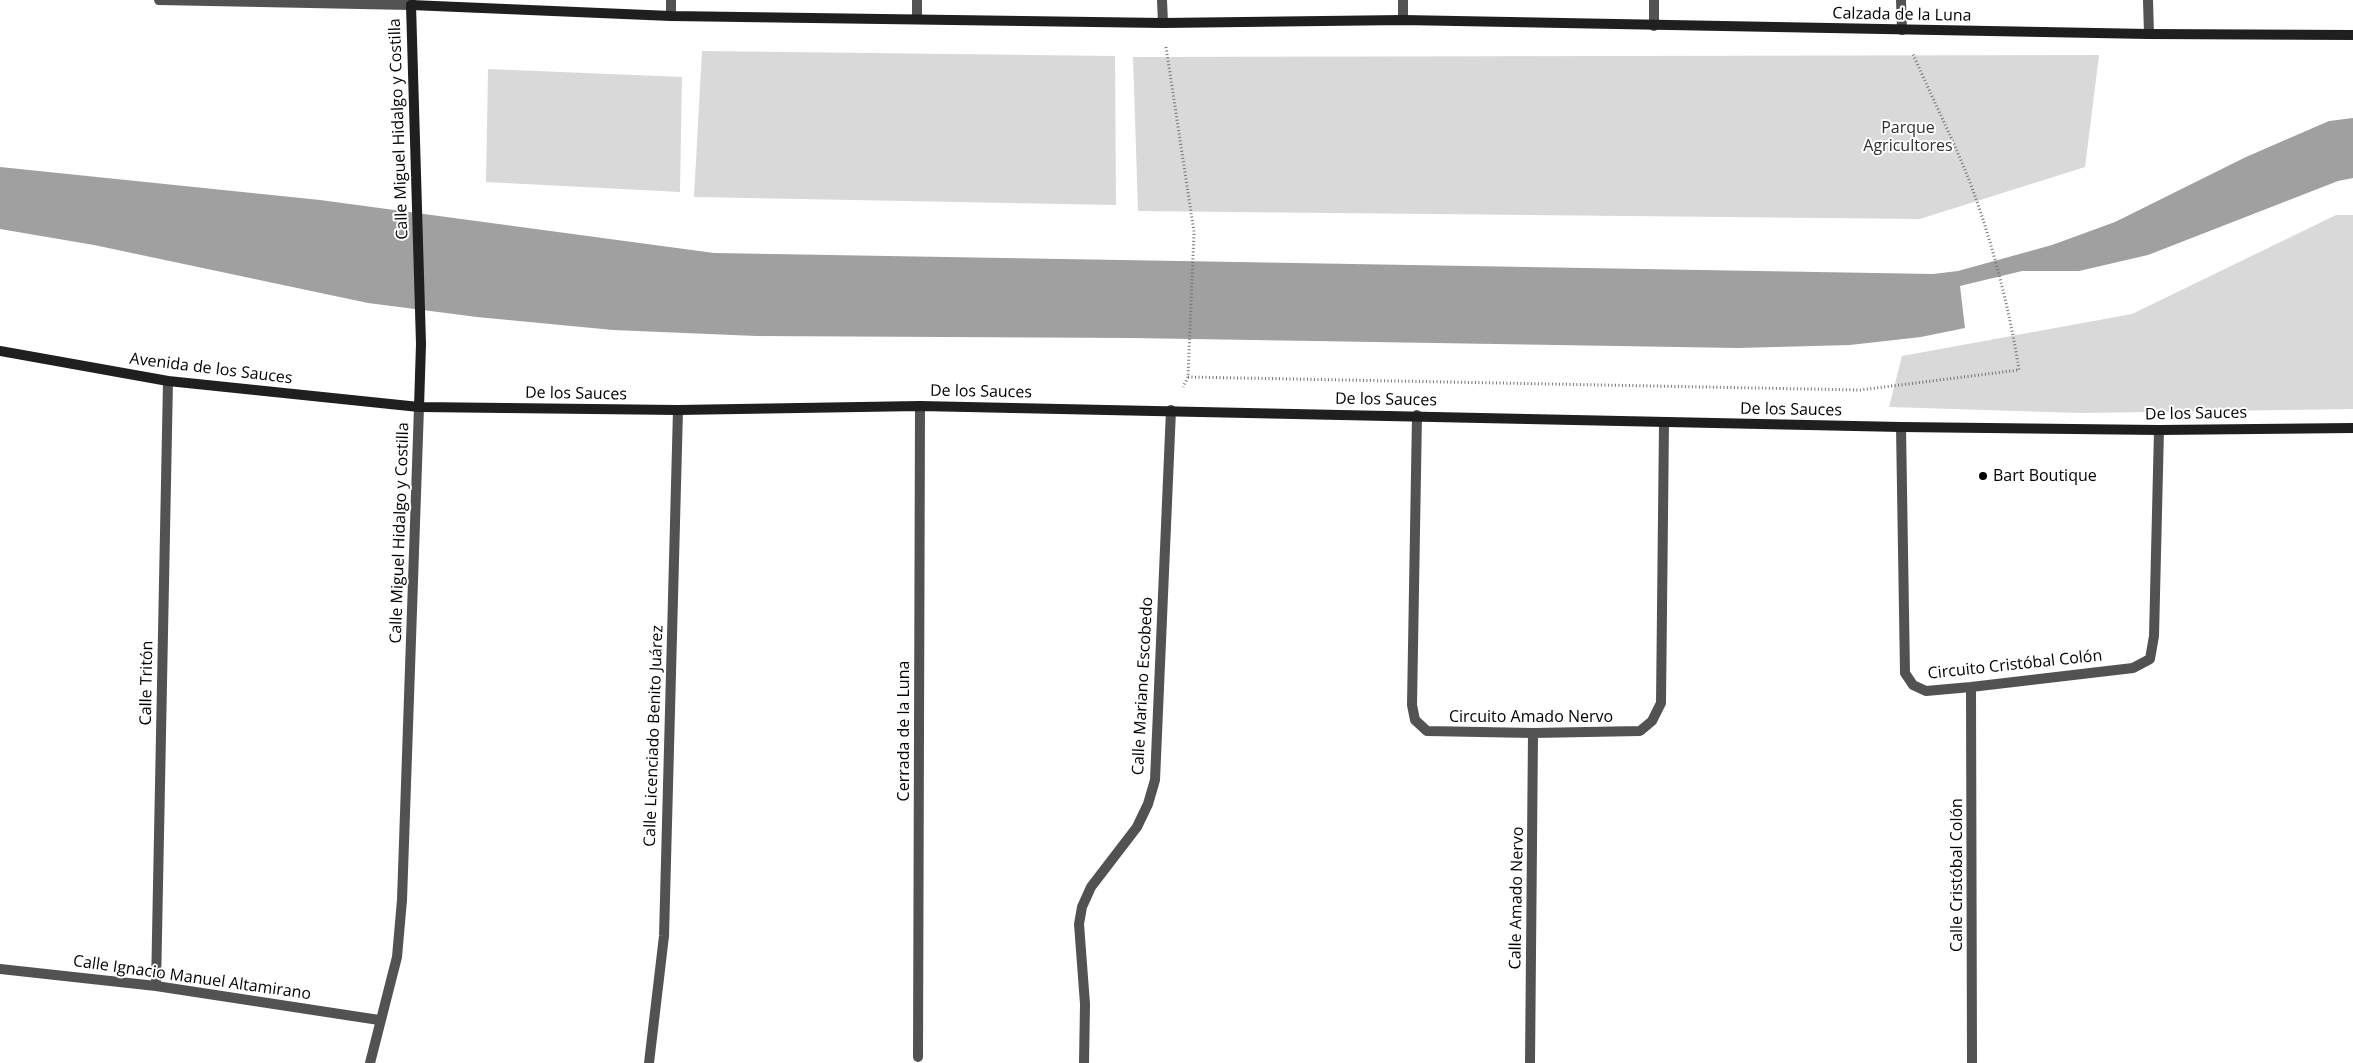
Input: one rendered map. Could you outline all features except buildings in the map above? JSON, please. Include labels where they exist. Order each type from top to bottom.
[{"type":"main road","name":"Calzada de la Luna","points":[[411,2],[671,16],[1163,23],[1403,20],[2149,34],[2353,35]]},
{"type":"main road","name":"Calle Miguel Hidalgo y Costilla","points":[[411,2],[421,344],[419,407]]},
{"type":"main road","name":"Avenida de los Sauces","points":[[0,351],[168,381],[419,407]]},
{"type":"main road","name":"De los Sauces","points":[[419,407],[678,410],[920,406],[1417,415],[1664,423],[1901,427],[2159,430],[2353,428]]},
{"type":"street","name":"Calzada de la Luna","points":[[160,0],[411,2]]},
{"type":"street","points":[[671,0],[671,16]]},
{"type":"street","points":[[917,0],[918,19]]},
{"type":"street","points":[[1162,0],[1163,23]]},
{"type":"street","points":[[1403,0],[1403,20]]},
{"type":"street","points":[[1654,0],[1654,26]]},
{"type":"street","points":[[1901,0],[1902,30]]},
{"type":"street","points":[[2148,0],[2149,34]]},
{"type":"street","name":"Calle Tritón","points":[[156,986],[168,381]]},
{"type":"street","name":"Cerrada de la Luna","points":[[918,1057],[920,406]]},
{"type":"street","name":"Calle Miguel Hidalgo y Costilla","points":[[370,1063],[379,1020],[397,958],[402,900],[419,407]]},
{"type":"street","name":"Calle Licenciado Benito Juárez","points":[[649,1063],[664,936],[678,410]]},
{"type":"street","name":"Calle Mariano Escobedo","points":[[1084,1063],[1085,1004],[1079,924],[1082,907],[1091,887],[1137,827],[1148,804],[1155,780],[1171,410]]},
{"type":"street","name":"Circuito Amado Nervo","points":[[1417,415],[1412,705],[1414,720],[1427,731],[1533,733],[1640,731],[1652,721],[1661,703],[1664,423]]},
{"type":"street","name":"Circuito Cristóbal Colón","points":[[1901,427],[1905,672],[1913,685],[1926,691],[2132,668],[2150,659],[2154,636],[2159,430]]},
{"type":"street","name":"Calle Cristóbal Colón","points":[[1971,687],[1972,1063]]},
{"type":"street","name":"Calle Amado Nervo","points":[[1530,1063],[1533,733]]},
{"type":"street","name":"Calle Ignacio Manuel Altamirano","points":[[0,969],[156,986],[379,1020]]},
{"type":"path","points":[[1163,23],[1194,232],[1188,377],[1171,410]]},
{"type":"path","points":[[1188,377],[1860,390],[2019,370],[2013,331],[1985,232],[1963,166],[1902,30]]},
{"type":"green space","points":[[702,51],[1115,56],[1116,205],[694,197]]},
{"type":"green space","name":"Parque Agricultores","points":[[2099,55],[2085,167],[1920,219],[1138,211],[1133,57]]},
{"type":"green space","points":[[488,69],[682,77],[680,192],[486,182]]},
{"type":"green space","points":[[2336,215],[2353,215],[2353,409],[2081,413],[1889,407],[1902,356],[2132,314]]},
{"type":"shaded area","points":[[2353,118],[2353,178],[2338,181],[2148,255],[2079,271],[2022,271],[1960,286],[1965,328],[1921,337],[1850,345],[1738,348],[1131,338],[756,336],[613,330],[477,317],[368,303],[94,245],[0,229],[0,167],[320,200],[714,253],[1933,274],[1958,271],[2052,245],[2115,222],[2246,157],[2329,121]]},
{"type":"place","name":"Bart Boutique","points":[[1983,476]]}]
